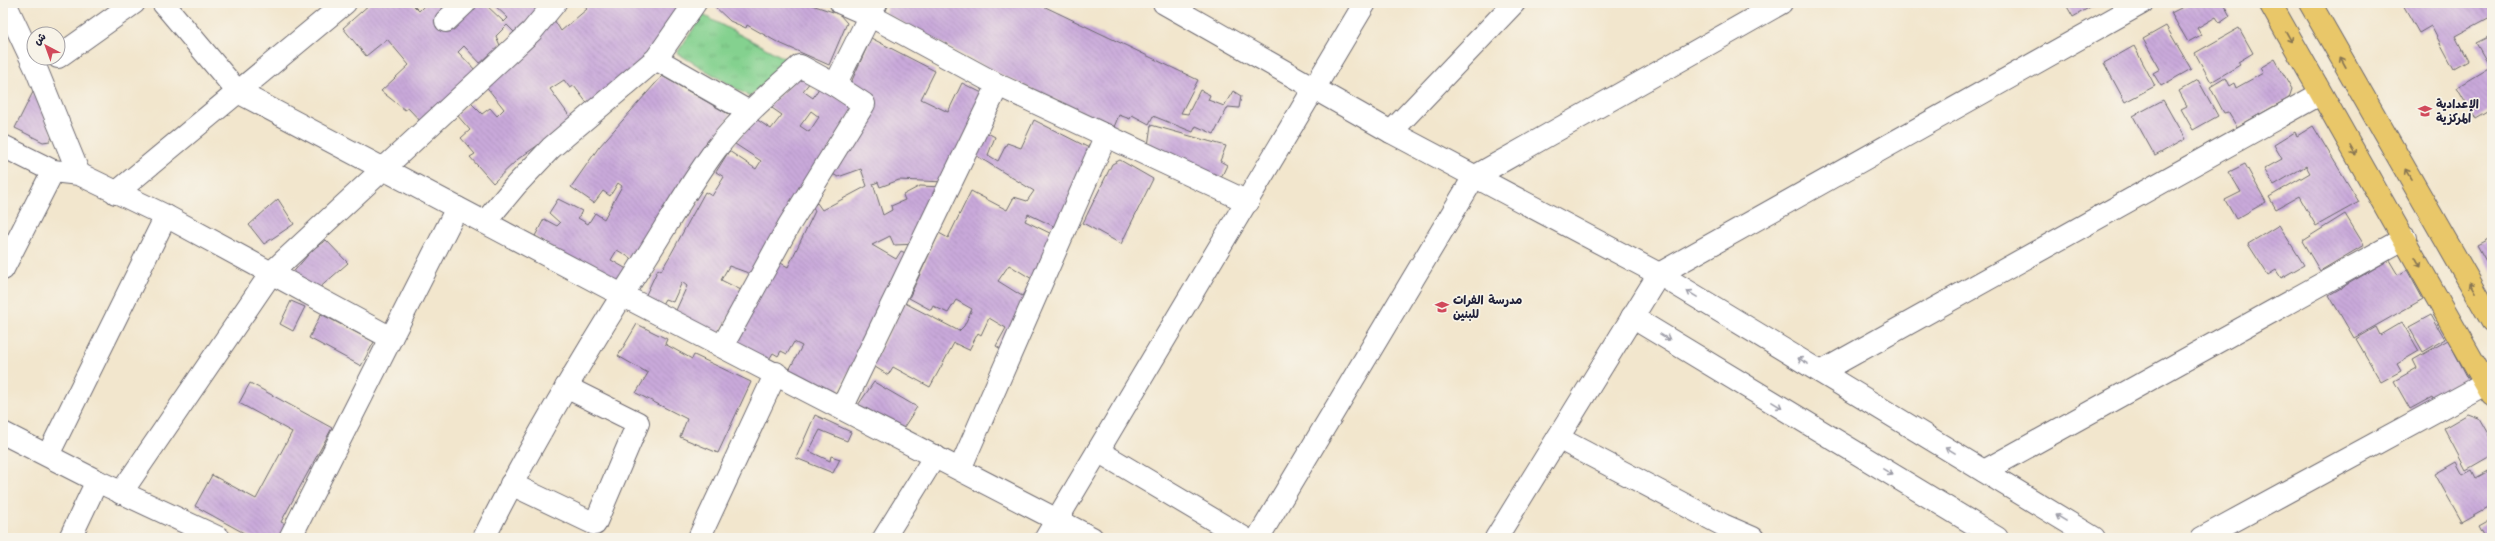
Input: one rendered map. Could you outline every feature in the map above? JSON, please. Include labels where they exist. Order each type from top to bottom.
[{"type":"main road","points":[[2270,3],[2320,94],[2405,238],[2489,389]]},
{"type":"main road","points":[[2310,3],[2492,321]]},
{"type":"street","points":[[5,3],[38,71],[79,174]]},
{"type":"street","points":[[66,51],[134,3]]},
{"type":"street","points":[[163,3],[238,92],[622,295],[723,345],[960,469],[1052,529],[1092,538]]},
{"type":"street","points":[[116,194],[345,3]]},
{"type":"street","points":[[446,21],[465,3]]},
{"type":"street","points":[[121,493],[272,272],[385,169],[532,31],[555,3]]},
{"type":"street","points":[[485,222],[516,185],[551,148],[656,60],[696,3]]},
{"type":"street","points":[[841,3],[873,9],[998,85],[1248,202]]},
{"type":"street","points":[[1164,3],[1391,132],[1659,274],[2094,538]]},
{"type":"street","points":[[1052,529],[1315,90],[1365,3]]},
{"type":"street","points":[[1391,132],[1514,3]]},
{"type":"street","points":[[1258,538],[1474,177],[1781,3]]},
{"type":"street","points":[[1496,538],[1659,274],[2142,3]]},
{"type":"street","points":[[835,85],[873,9]]},
{"type":"street","points":[[656,60],[749,112]]},
{"type":"street","points":[[38,71],[45,66]]},
{"type":"street","points":[[484,538],[511,484],[566,387],[622,295],[717,148],[749,112],[800,66],[835,85],[864,104],[789,225],[723,345]]},
{"type":"street","points":[[842,408],[998,85]]},
{"type":"street","points":[[1821,372],[2320,94]]},
{"type":"street","points":[[960,469],[1106,135]]},
{"type":"street","points":[[3,146],[53,171],[79,174],[116,194],[166,216],[392,338]]},
{"type":"street","points":[[3,269],[53,171]]},
{"type":"street","points":[[290,538],[457,208]]},
{"type":"street","points":[[48,455],[166,216]]},
{"type":"street","points":[[1984,471],[2405,238]]},
{"type":"street","points":[[1632,317],[1998,538]]},
{"type":"street","points":[[699,538],[776,373]]},
{"type":"street","points":[[511,484],[595,524],[638,423],[566,387]]},
{"type":"street","points":[[2202,538],[2489,389]]},
{"type":"street","points":[[3,433],[48,455],[97,482],[219,538]]},
{"type":"street","points":[[1558,438],[1719,531],[1753,538]]},
{"type":"street","points":[[1098,451],[1244,538]]},
{"type":"street","points":[[884,538],[935,456]]},
{"type":"street","points":[[70,538],[97,482]]},
{"type":"green space","points":[[703,15],[788,60],[750,97],[677,53]]},
{"type":"building","points":[[371,3],[411,3],[419,11],[427,3],[438,3],[448,12],[472,3],[484,3],[504,22],[508,18],[492,3],[546,3],[517,35],[507,25],[496,36],[502,50],[484,67],[464,46],[458,52],[478,73],[423,124],[408,108],[405,110],[381,91],[409,65],[387,39],[366,56],[343,28]]},
{"type":"building","points":[[582,3],[657,3],[658,5],[663,3],[695,3],[654,59],[590,107],[574,86],[570,88],[564,80],[550,89],[573,121],[518,159],[493,183],[470,157],[475,154],[461,138],[470,130],[457,115],[471,103],[482,114],[490,108],[497,116],[504,109],[485,85],[553,18],[561,31],[587,9]]},
{"type":"building","points":[[711,3],[806,3],[839,14],[847,23],[829,65],[777,42],[747,25],[746,28],[730,21]]},
{"type":"building","points":[[889,3],[982,3],[992,7],[994,3],[1037,3],[1198,80],[1181,113],[1188,114],[1200,90],[1210,95],[1208,100],[1224,106],[1233,91],[1241,96],[1239,108],[1228,107],[1214,134],[1196,126],[1193,132],[1153,116],[1149,124],[1132,115],[1130,119],[1119,115],[1114,127],[998,73],[885,13]]},
{"type":"building","points":[[2065,3],[2097,3],[2073,17]]},
{"type":"building","points":[[2185,3],[2223,3],[2230,16],[2220,23],[2216,17],[2197,28],[2201,35],[2188,42],[2171,13],[2187,5]]},
{"type":"building","points":[[2402,3],[2492,3],[2492,16],[2455,36],[2468,61],[2454,69],[2431,26],[2419,33]]},
{"type":"building","points":[[2166,26],[2191,69],[2161,86],[2153,73],[2160,69],[2143,39]]},
{"type":"building","points":[[2239,28],[2253,53],[2238,62],[2240,65],[2211,82],[2195,53]]},
{"type":"building","points":[[2492,35],[2492,108],[2475,118],[2457,87],[2490,67],[2476,43]]},
{"type":"building","points":[[871,38],[935,71],[921,99],[948,112],[962,83],[984,94],[945,182],[899,180],[880,187],[878,182],[873,184],[883,215],[892,210],[891,206],[905,200],[903,195],[920,186],[943,187],[918,244],[894,245],[890,236],[872,245],[896,259],[901,251],[912,256],[835,396],[788,372],[802,346],[794,342],[787,354],[781,351],[778,356],[773,353],[768,361],[732,343],[777,261],[788,267],[815,211],[813,207],[817,203],[822,210],[867,186],[861,169],[838,177],[831,173],[875,101],[849,87]]},
{"type":"building","points":[[2134,46],[2155,86],[2125,102],[2104,63]]},
{"type":"building","points":[[2275,59],[2292,89],[2289,98],[2237,127],[2228,112],[2224,113],[2210,87],[2225,78],[2229,86],[2234,83],[2236,88],[2263,73],[2260,68]]},
{"type":"building","points":[[801,74],[811,81],[803,91],[813,98],[819,88],[855,107],[754,275],[729,266],[721,280],[745,292],[717,335],[673,317],[687,286],[682,282],[673,302],[665,299],[658,311],[642,303],[658,269],[661,271],[705,192],[712,196],[724,177],[716,172],[729,151],[756,169],[761,161],[735,144],[756,119],[771,129],[782,115],[769,106]],"holes":[[[811,111],[819,117],[809,132],[800,126]]]},
{"type":"building","points":[[662,76],[730,115],[712,143],[644,266],[617,250],[611,260],[637,275],[628,291],[555,251],[535,236],[544,219],[557,226],[560,223],[549,213],[558,199],[582,211],[578,218],[588,224],[595,213],[604,219],[622,186],[618,183],[610,196],[603,191],[594,203],[571,187],[599,147]]},
{"type":"building","points":[[2198,80],[2218,116],[2193,130],[2181,109],[2187,106],[2179,91]]},
{"type":"building","points":[[35,88],[53,135],[50,141],[43,142],[15,128]]},
{"type":"building","points":[[2163,100],[2185,139],[2155,156],[2133,116]]},
{"type":"building","points":[[1034,120],[1099,153],[1064,231],[1028,214],[1025,221],[1060,238],[1042,285],[1009,265],[998,281],[1022,296],[1029,285],[1013,357],[996,346],[1006,328],[989,318],[981,335],[978,333],[969,350],[954,343],[930,387],[893,367],[888,375],[872,365],[905,303],[959,331],[964,326],[972,309],[956,300],[948,313],[933,306],[931,310],[909,298],[939,233],[948,238],[971,191],[1007,210],[1014,197],[1027,201],[1034,191],[972,153],[982,130],[995,137],[988,155],[998,161],[1007,143],[1021,148]]},
{"type":"building","points":[[1151,125],[1226,146],[1220,161],[1227,165],[1220,180],[1148,146]]},
{"type":"building","points":[[2313,126],[2359,202],[2316,226],[2299,196],[2276,209],[2269,197],[2310,173],[2306,166],[2274,185],[2264,169],[2282,159],[2274,145],[2295,132],[2297,136]]},
{"type":"building","points":[[1120,160],[1153,179],[1121,244],[1083,223],[1112,164]]},
{"type":"building","points":[[2245,164],[2266,202],[2236,219],[2225,200],[2241,192],[2229,172]]},
{"type":"building","points":[[278,199],[294,224],[264,244],[249,225]]},
{"type":"building","points":[[2345,214],[2364,245],[2320,271],[2302,241]]},
{"type":"building","points":[[2279,225],[2304,265],[2281,278],[2276,270],[2268,275],[2248,244]]},
{"type":"building","points":[[2492,237],[2492,272],[2477,245]]},
{"type":"building","points":[[326,240],[348,263],[317,290],[290,276],[313,249]]},
{"type":"building","points":[[2389,260],[2398,275],[2407,270],[2423,299],[2354,338],[2329,295]]},
{"type":"building","points":[[291,301],[305,307],[293,331],[280,324]]},
{"type":"building","points":[[321,314],[374,342],[361,366],[309,338]]},
{"type":"building","points":[[2431,315],[2445,339],[2423,352],[2409,327]]},
{"type":"building","points":[[2402,322],[2419,351],[2397,364],[2401,371],[2381,382],[2356,339],[2376,327],[2380,335]]},
{"type":"building","points":[[637,324],[667,339],[665,344],[692,359],[694,355],[751,382],[718,453],[680,437],[687,419],[636,393],[648,373],[618,356]]},
{"type":"building","points":[[2448,340],[2472,386],[2436,405],[2432,397],[2410,409],[2394,381],[2417,368],[2413,360]]},
{"type":"building","points":[[874,382],[917,407],[902,430],[856,408]]},
{"type":"building","points":[[250,383],[332,428],[281,522],[291,527],[285,538],[253,538],[195,506],[212,475],[256,499],[292,432],[239,403]]},
{"type":"building","points":[[2468,414],[2479,418],[2492,441],[2492,455],[2466,470],[2444,428]]},
{"type":"building","points":[[815,415],[851,432],[847,441],[820,430],[809,451],[830,461],[831,456],[840,459],[833,473],[796,458]]},
{"type":"building","points":[[2456,462],[2463,475],[2472,470],[2476,478],[2492,469],[2492,505],[2462,522],[2435,474]]},
{"type":"building","points":[[2492,519],[2492,538],[2484,538],[2478,527]]},
{"type":"place","name":"الإعدادية المركزية","points":[[2425,111]]},
{"type":"place","name":"مدرسة الفرات للبنين","points":[[1442,307]]}]
